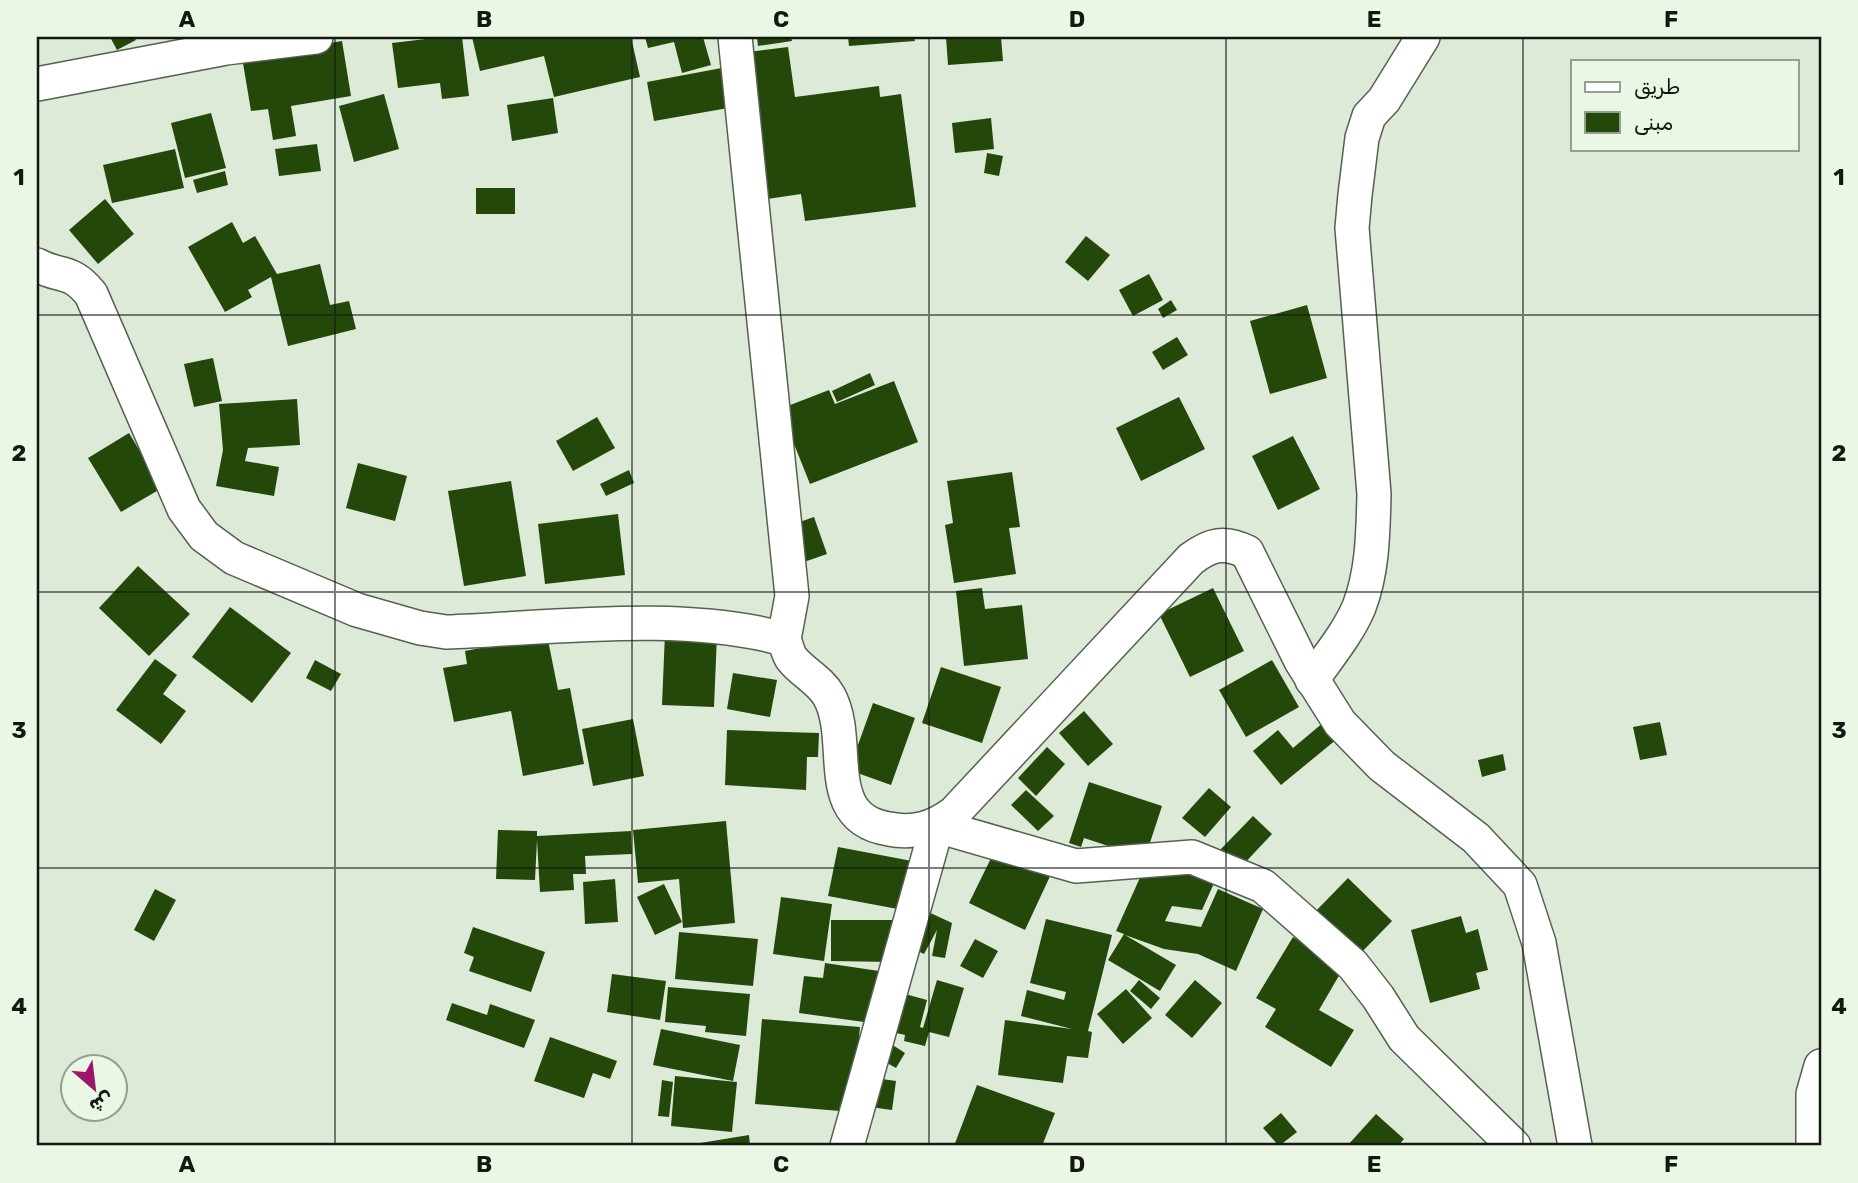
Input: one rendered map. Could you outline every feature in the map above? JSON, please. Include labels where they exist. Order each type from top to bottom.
[{"type":"street","points":[[37,84],[226,42],[316,37]]},
{"type":"street","points":[[735,37],[792,596],[784,639],[791,658],[813,676],[830,697],[841,736],[843,791],[852,808],[864,820],[881,828],[901,831],[937,826],[1076,866],[1192,857],[1263,886],[1353,965],[1378,997],[1404,1038],[1514,1146]]},
{"type":"street","points":[[1312,680],[1359,607],[1368,572],[1373,535],[1374,494],[1352,228],[1362,138],[1369,116],[1384,100],[1423,37]]},
{"type":"street","points":[[37,265],[63,271],[80,281],[91,294],[184,509],[204,536],[234,558],[357,610],[420,628],[446,632],[695,623],[749,629],[784,639]]},
{"type":"street","points":[[847,1146],[937,826],[954,813],[1191,559],[1206,547],[1233,545],[1247,552],[1312,680],[1340,723],[1382,766],[1476,838],[1520,885],[1539,943],[1575,1146]]},
{"type":"street","points":[[1813,1146],[1813,1094],[1821,1066]]},
{"type":"building","points":[[110,37],[134,37],[136,40],[117,50]]},
{"type":"building","points":[[462,37],[469,96],[442,99],[440,83],[398,88],[392,43]]},
{"type":"building","points":[[472,37],[631,37],[640,77],[554,97],[544,56],[480,71]]},
{"type":"building","points":[[645,37],[703,37],[711,65],[682,73],[674,42],[648,48]]},
{"type":"building","points":[[757,37],[791,37],[792,41],[758,46]]},
{"type":"building","points":[[848,37],[914,37],[915,41],[849,46]]},
{"type":"building","points":[[946,37],[1001,37],[1003,61],[948,65]]},
{"type":"building","points":[[342,41],[351,96],[291,106],[296,136],[273,140],[268,109],[251,111],[242,57]]},
{"type":"building","points":[[788,47],[795,97],[879,86],[880,97],[901,94],[916,207],[805,221],[801,194],[761,200],[741,53]]},
{"type":"building","points":[[727,67],[734,107],[654,121],[647,82]]},
{"type":"building","points":[[384,94],[399,149],[354,162],[339,106]]},
{"type":"building","points":[[553,98],[558,133],[512,141],[507,105]]},
{"type":"building","points":[[211,113],[226,168],[185,178],[171,123]]},
{"type":"building","points":[[991,118],[994,149],[955,153],[952,123]]},
{"type":"building","points":[[317,144],[321,171],[279,176],[275,149]]},
{"type":"building","points":[[175,149],[184,188],[112,203],[103,165]]},
{"type":"building","points":[[987,153],[1003,156],[999,176],[984,173]]},
{"type":"building","points":[[225,171],[228,185],[197,193],[193,180]]},
{"type":"building","points":[[476,188],[515,188],[515,214],[476,214]]},
{"type":"building","points":[[105,199],[134,234],[98,264],[69,230]]},
{"type":"building","points":[[232,222],[243,243],[255,236],[277,274],[320,264],[330,305],[349,301],[356,329],[288,346],[271,277],[248,290],[252,297],[225,312],[188,247]]},
{"type":"building","points":[[1086,236],[1110,255],[1088,281],[1065,262]]},
{"type":"building","points":[[1149,274],[1163,300],[1133,316],[1119,290]]},
{"type":"building","points":[[1171,300],[1177,310],[1163,318],[1158,309]]},
{"type":"building","points":[[1307,305],[1327,378],[1270,394],[1250,321]]},
{"type":"building","points":[[1177,337],[1188,355],[1163,370],[1152,352]]},
{"type":"building","points":[[213,358],[222,401],[194,407],[184,364]]},
{"type":"building","points":[[870,373],[875,385],[837,402],[832,391]]},
{"type":"building","points":[[894,381],[918,442],[810,484],[780,409],[829,390],[835,404]]},
{"type":"building","points":[[1179,397],[1205,449],[1141,481],[1116,428]]},
{"type":"building","points":[[297,399],[300,445],[248,448],[245,461],[279,467],[274,496],[216,486],[223,450],[219,404]]},
{"type":"building","points":[[597,417],[615,448],[573,471],[556,441]]},
{"type":"building","points":[[129,433],[162,488],[121,512],[88,458]]},
{"type":"building","points":[[1293,436],[1320,489],[1278,510],[1252,456]]},
{"type":"building","points":[[358,463],[407,476],[395,521],[346,508]]},
{"type":"building","points":[[629,470],[634,483],[606,496],[600,484]]},
{"type":"building","points":[[1012,472],[1020,527],[1009,528],[1016,574],[954,583],[945,525],[953,523],[947,481]]},
{"type":"building","points":[[511,481],[526,576],[464,586],[448,491]]},
{"type":"building","points":[[618,514],[625,575],[545,584],[538,524]]},
{"type":"building","points":[[814,517],[827,554],[804,562],[791,525]]},
{"type":"building","points":[[138,566],[190,614],[149,656],[99,608]]},
{"type":"building","points":[[982,588],[985,609],[1022,605],[1028,659],[964,666],[956,591]]},
{"type":"building","points":[[1213,588],[1244,651],[1190,677],[1159,614]]},
{"type":"building","points":[[230,607],[291,653],[252,703],[192,657]]},
{"type":"building","points":[[665,633],[717,635],[714,707],[662,705]]},
{"type":"building","points":[[547,635],[558,690],[570,688],[584,764],[523,776],[511,711],[454,722],[443,668],[467,664],[465,651]]},
{"type":"building","points":[[155,659],[177,675],[163,694],[186,711],[161,744],[116,710]]},
{"type":"building","points":[[315,660],[341,674],[331,691],[306,678]]},
{"type":"building","points":[[1272,660],[1299,707],[1246,737],[1219,690]]},
{"type":"building","points":[[941,667],[1001,687],[982,743],[922,723]]},
{"type":"building","points":[[733,673],[777,680],[770,717],[727,709]]},
{"type":"building","points":[[873,703],[915,718],[891,785],[849,770]]},
{"type":"building","points":[[1084,711],[1113,744],[1088,766],[1059,733]]},
{"type":"building","points":[[633,719],[644,776],[593,786],[582,729]]},
{"type":"building","points":[[1324,722],[1337,739],[1281,785],[1253,751],[1278,730],[1293,748]]},
{"type":"building","points":[[1660,722],[1667,755],[1640,760],[1633,727]]},
{"type":"building","points":[[727,730],[819,733],[818,757],[807,757],[806,790],[725,785]]},
{"type":"building","points":[[1047,747],[1065,764],[1036,796],[1018,778]]},
{"type":"building","points":[[1503,754],[1506,770],[1482,777],[1478,760]]},
{"type":"building","points":[[1089,782],[1162,806],[1145,858],[1084,838],[1081,847],[1069,843]]},
{"type":"building","points":[[1209,788],[1231,807],[1205,837],[1182,818]]},
{"type":"building","points":[[1026,790],[1054,816],[1038,831],[1011,805]]},
{"type":"building","points":[[1253,816],[1272,834],[1240,868],[1220,850]]},
{"type":"building","points":[[726,821],[735,923],[683,928],[679,879],[638,883],[633,830]]},
{"type":"building","points":[[498,830],[537,831],[537,836],[631,831],[632,854],[585,856],[586,874],[573,874],[574,890],[540,892],[537,840],[535,880],[496,879]]},
{"type":"building","points":[[997,846],[1052,872],[1025,930],[969,903]]},
{"type":"building","points":[[838,847],[912,861],[903,910],[828,896]]},
{"type":"building","points":[[1147,862],[1215,881],[1202,910],[1172,906],[1165,921],[1201,927],[1218,889],[1263,909],[1236,971],[1198,954],[1164,949],[1125,935],[1176,965],[1160,991],[1108,960],[1124,934],[1116,931]]},
{"type":"building","points":[[1348,878],[1392,921],[1357,957],[1313,914]]},
{"type":"building","points":[[615,879],[618,922],[585,924],[583,882]]},
{"type":"building","points":[[664,884],[682,922],[655,935],[637,897]]},
{"type":"building","points":[[155,889],[176,900],[154,941],[134,930]]},
{"type":"building","points":[[781,897],[832,904],[824,961],[773,954]]},
{"type":"building","points":[[924,910],[952,923],[945,958],[932,956],[937,930],[924,954],[905,945]]},
{"type":"building","points":[[1461,916],[1466,933],[1478,929],[1488,970],[1476,973],[1480,989],[1430,1003],[1411,930]]},
{"type":"building","points":[[1046,919],[1112,935],[1088,1031],[1092,1032],[1088,1058],[1067,1056],[1063,1083],[998,1075],[1005,1020],[1072,1029],[1021,1016],[1027,990],[1064,1000],[1066,992],[1030,983]]},
{"type":"building","points":[[831,920],[892,920],[892,962],[831,961]]},
{"type":"building","points":[[473,927],[545,952],[531,992],[469,971],[474,957],[464,953]]},
{"type":"building","points":[[679,932],[758,939],[753,986],[675,979]]},
{"type":"building","points":[[1293,937],[1344,967],[1319,1010],[1354,1030],[1331,1067],[1265,1027],[1276,1009],[1256,998]]},
{"type":"building","points":[[975,939],[998,951],[983,978],[960,966]]},
{"type":"building","points":[[825,963],[879,971],[871,1023],[799,1013],[804,976],[823,978]]},
{"type":"building","points":[[612,974],[666,981],[660,1020],[607,1012]]},
{"type":"building","points":[[937,980],[964,988],[949,1037],[929,1032],[925,1046],[904,1041],[905,1035],[883,1030],[894,991],[927,1000],[920,1027],[923,1028]]},
{"type":"building","points":[[1139,980],[1160,998],[1151,1009],[1130,991]]},
{"type":"building","points":[[1195,980],[1222,1003],[1192,1038],[1165,1015]]},
{"type":"building","points":[[668,987],[750,994],[746,1036],[705,1032],[706,1026],[665,1022]]},
{"type":"building","points":[[1126,989],[1152,1018],[1123,1044],[1097,1014]]},
{"type":"building","points":[[452,1003],[487,1015],[490,1004],[535,1020],[524,1048],[446,1020]]},
{"type":"building","points":[[762,1019],[860,1027],[852,1112],[755,1104]]},
{"type":"building","points":[[661,1029],[740,1045],[733,1081],[653,1065]]},
{"type":"building","points":[[550,1037],[617,1061],[610,1079],[593,1073],[584,1098],[534,1081]]},
{"type":"building","points":[[888,1042],[905,1053],[896,1068],[878,1058]]},
{"type":"building","points":[[675,1076],[737,1082],[732,1132],[671,1126]]},
{"type":"building","points":[[875,1078],[896,1081],[892,1110],[870,1107]]},
{"type":"building","points":[[662,1080],[673,1082],[669,1117],[658,1116]]},
{"type":"building","points":[[977,1085],[1055,1113],[1042,1146],[954,1146]]},
{"type":"building","points":[[1281,1113],[1297,1132],[1279,1146],[1263,1128]]},
{"type":"building","points":[[1376,1114],[1404,1139],[1398,1146],[1347,1146]]},
{"type":"building","points":[[749,1135],[750,1146],[688,1146],[688,1145]]}]
